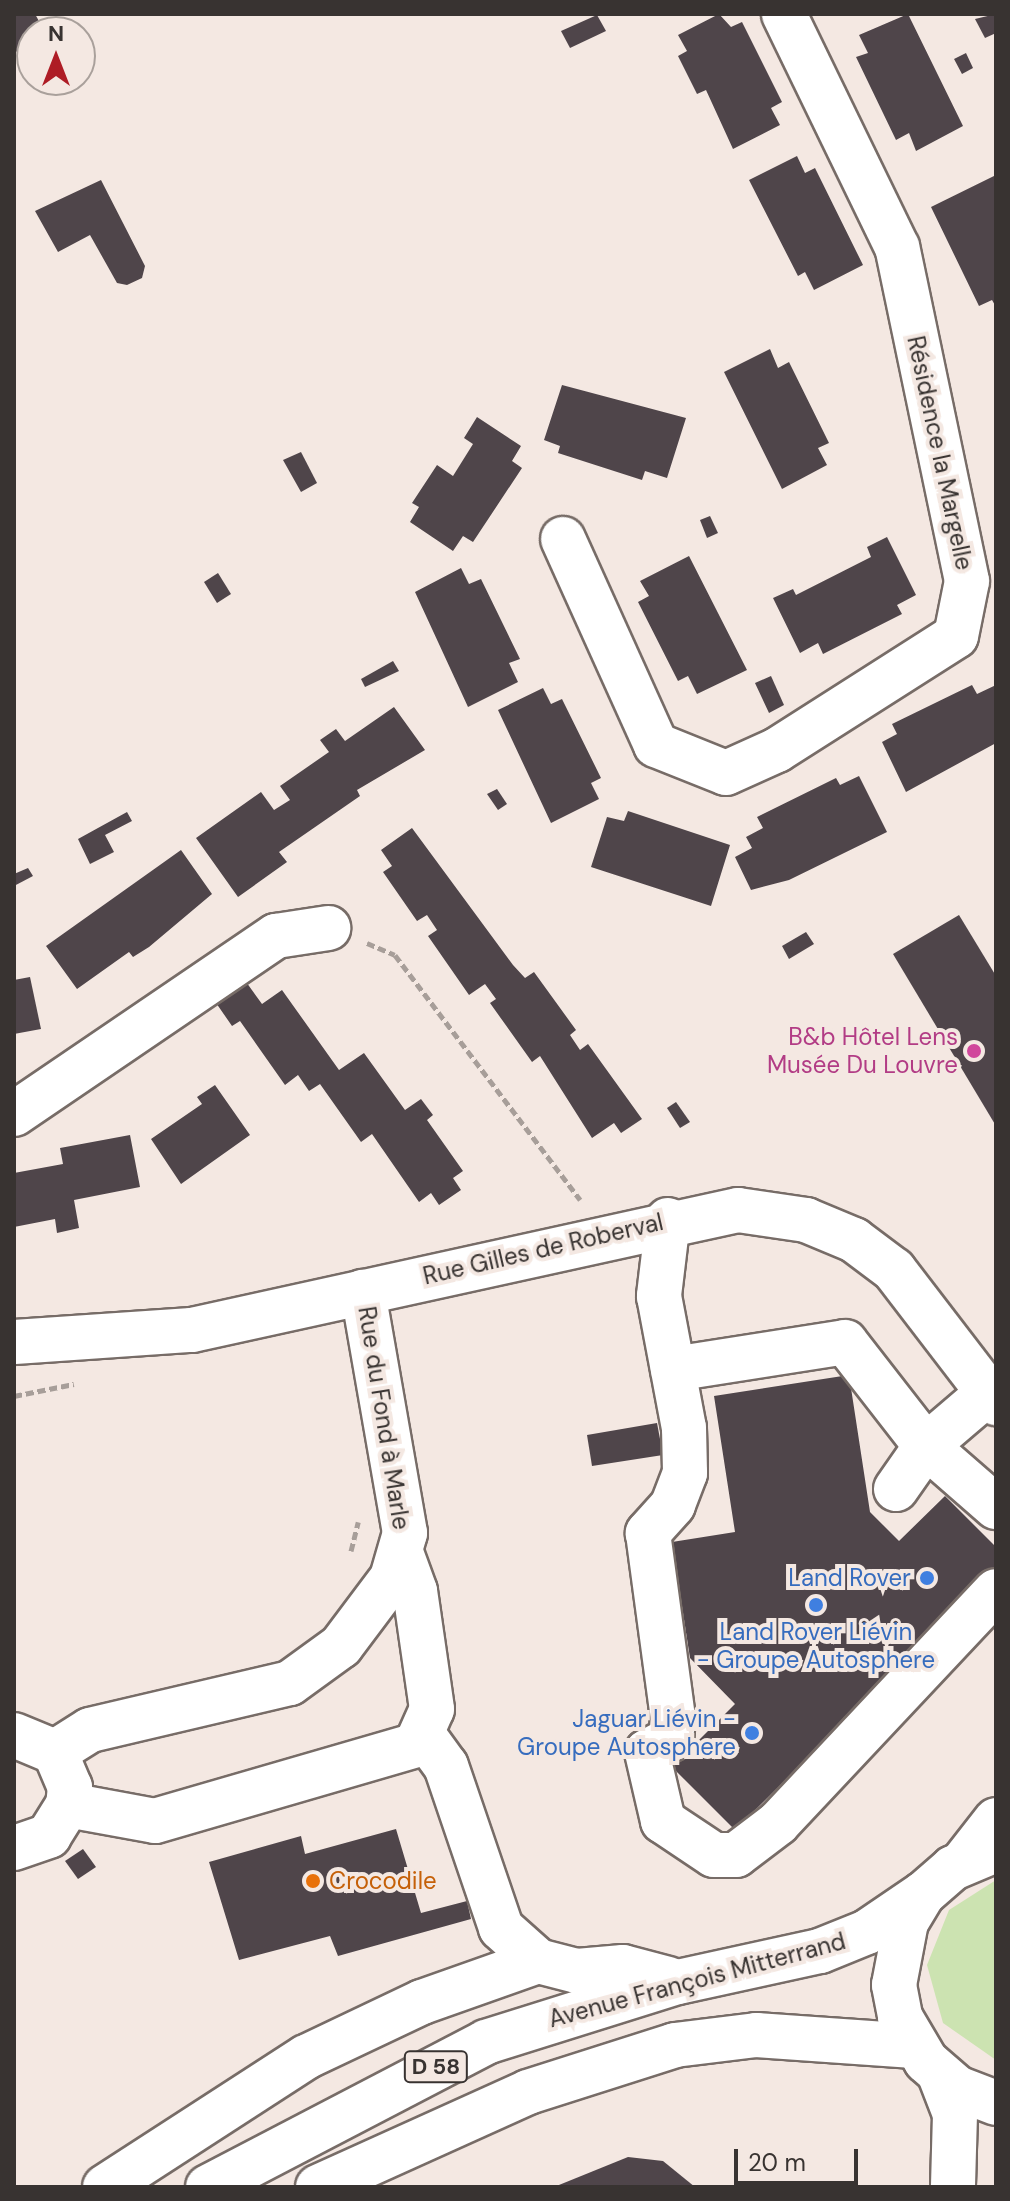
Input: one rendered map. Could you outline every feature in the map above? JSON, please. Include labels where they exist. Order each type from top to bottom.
[{"type":"street","name":"Résidence la Margelle","points":[[563,539],[656,745],[726,773],[777,750],[956,636],[967,581],[897,247],[784,14]]},
{"type":"street","points":[[14,1114],[276,936],[328,928]]},
{"type":"street","name":"Rue Gilles de Roberval","points":[[14,1342],[192,1330],[668,1220],[738,1210],[806,1220],[854,1240],[894,1270],[992,1398]]},
{"type":"street","points":[[668,1220],[659,1296],[673,1369],[685,1473],[673,1505],[648,1533],[673,1718],[671,1739],[647,1752],[663,1821],[714,1855],[736,1855],[778,1823],[996,1591]]},
{"type":"street","name":"Rue du Fond à Marle","points":[[55,1752],[90,1730],[290,1683],[355,1628],[402,1556],[405,1533],[363,1292]]},
{"type":"street","points":[[673,1369],[845,1342],[926,1446],[996,1507]]},
{"type":"street","points":[[896,1489],[926,1446],[992,1398]]},
{"type":"street","points":[[68,1805],[155,1821],[409,1749],[424,1736],[432,1709],[426,1656],[402,1556]]},
{"type":"street","points":[[355,1628],[384,1633],[426,1656]]},
{"type":"street","points":[[14,1735],[55,1752],[70,1787],[68,1805],[49,1836],[14,1848]]},
{"type":"street","points":[[424,1736],[446,1766],[501,1928],[538,1961],[577,1971],[623,1967],[678,1982]]},
{"type":"street","name":"Avenue François Mitterrand","points":[[208,2187],[486,2042],[678,1982],[820,1951],[867,1932],[980,1856],[996,1820]]},
{"type":"street","points":[[923,1894],[906,1922],[895,1974],[900,2017],[955,2114],[953,2187]]},
{"type":"street","points":[[105,2187],[306,2057],[422,2002],[538,1961]]},
{"type":"street","name":"D 58","points":[[318,2187],[528,2092],[675,2045],[756,2035],[927,2060]]},
{"type":"street","points":[[927,2060],[996,2103]]},
{"type":"path","points":[[328,928],[395,955],[589,1210]]},
{"type":"path","points":[[347,1568],[360,1513]]},
{"type":"green space","points":[[996,1880],[996,2060],[943,2023],[927,1965],[949,1910]]},
{"type":"building","points":[[14,14],[35,14],[16,16],[14,53]]},
{"type":"building","points":[[719,14],[731,27],[742,22],[782,102],[771,108],[780,125],[733,149],[706,90],[697,94],[678,56],[687,51],[678,35]]},
{"type":"building","points":[[908,14],[963,126],[916,151],[909,133],[896,140],[856,57],[868,53],[859,35]]},
{"type":"building","points":[[996,14],[996,33],[985,38],[975,19]]},
{"type":"building","points":[[597,15],[606,31],[570,48],[561,31]]},
{"type":"building","points":[[966,53],[973,68],[962,74],[954,59]]},
{"type":"building","points":[[797,156],[805,173],[815,168],[863,265],[814,290],[805,272],[798,276],[749,180]]},
{"type":"building","points":[[996,175],[996,307],[992,300],[979,306],[931,207]]},
{"type":"building","points":[[101,180],[145,266],[142,278],[127,285],[117,283],[90,235],[58,252],[35,211]]},
{"type":"building","points":[[770,349],[778,368],[789,362],[829,443],[818,448],[827,465],[782,489],[724,372]]},
{"type":"building","points":[[562,385],[686,418],[667,478],[645,471],[642,480],[558,453],[560,446],[544,440]]},
{"type":"building","points":[[477,417],[521,446],[512,461],[522,468],[473,542],[463,536],[453,551],[410,522],[419,507],[412,503],[437,465],[453,476],[473,444],[464,438]]},
{"type":"building","points":[[301,452],[317,483],[301,492],[283,460]]},
{"type":"building","points":[[710,516],[718,533],[707,538],[700,520]]},
{"type":"building","points":[[887,537],[916,595],[897,605],[902,614],[823,654],[818,643],[800,653],[773,598],[793,589],[796,595],[871,557],[867,547]]},
{"type":"building","points":[[689,556],[747,670],[697,694],[688,676],[678,681],[638,602],[649,596],[640,581]]},
{"type":"building","points":[[461,568],[469,584],[481,579],[520,659],[509,663],[518,682],[468,707],[415,592]]},
{"type":"building","points":[[218,573],[231,594],[217,603],[204,582]]},
{"type":"building","points":[[393,661],[399,671],[365,687],[361,679]]},
{"type":"building","points":[[771,676],[784,705],[769,713],[755,683]]},
{"type":"building","points":[[972,685],[977,694],[996,685],[996,743],[906,792],[882,742],[897,734],[892,724]]},
{"type":"building","points":[[543,688],[551,704],[562,699],[601,778],[591,783],[599,799],[551,823],[498,710]]},
{"type":"building","points":[[394,707],[425,750],[357,790],[360,796],[279,852],[287,862],[238,897],[196,838],[261,792],[274,810],[290,800],[280,786],[329,752],[320,740],[336,729],[345,741]]},
{"type":"building","points":[[859,776],[887,832],[789,880],[751,890],[735,857],[752,848],[746,837],[763,828],[757,817],[836,778],[840,785]]},
{"type":"building","points":[[497,789],[507,804],[498,810],[487,794]]},
{"type":"building","points":[[628,811],[730,845],[711,906],[591,867],[607,817],[624,821]]},
{"type":"building","points":[[127,812],[132,821],[105,835],[114,852],[90,864],[78,839]]},
{"type":"building","points":[[412,828],[513,965],[525,978],[534,972],[576,1030],[570,1035],[580,1050],[588,1044],[642,1119],[621,1133],[614,1123],[592,1138],[540,1056],[532,1062],[490,1003],[496,999],[485,984],[469,995],[428,936],[437,930],[427,915],[417,921],[383,872],[392,866],[381,850]]},
{"type":"building","points":[[181,850],[212,894],[149,947],[133,957],[129,952],[77,989],[46,946]]},
{"type":"building","points":[[28,868],[33,876],[14,886],[14,874]]},
{"type":"building","name":"B&b Hôtel Lens Musée Du Louvre","points":[[959,915],[996,976],[996,1126],[893,954]]},
{"type":"building","points":[[806,932],[814,944],[789,959],[782,946]]},
{"type":"building","points":[[30,977],[41,1029],[14,1034],[14,980]]},
{"type":"building","points":[[244,979],[262,1004],[282,990],[339,1070],[364,1053],[405,1110],[421,1099],[433,1115],[427,1120],[463,1171],[453,1178],[461,1190],[439,1205],[431,1193],[419,1202],[372,1134],[361,1142],[320,1084],[309,1091],[298,1075],[285,1085],[240,1021],[232,1026],[214,1000]]},
{"type":"building","points":[[215,1085],[250,1135],[181,1184],[151,1139],[202,1104],[197,1097]]},
{"type":"building","points":[[676,1102],[690,1122],[680,1128],[667,1108]]},
{"type":"building","points":[[130,1135],[140,1187],[74,1200],[79,1228],[57,1233],[55,1219],[14,1227],[14,1173],[63,1164],[60,1148]]},
{"type":"building","points":[[849,1375],[870,1512],[899,1541],[945,1496],[996,1547],[996,1572],[735,1830],[672,1767],[735,1704],[690,1658],[672,1542],[735,1532],[714,1396]]},
{"type":"building","points":[[657,1423],[663,1455],[592,1466],[587,1435]]},
{"type":"building","name":"Crocodile","points":[[396,1829],[421,1913],[467,1901],[471,1919],[338,1956],[330,1936],[239,1960],[209,1862],[301,1836],[305,1854]]},
{"type":"building","points":[[83,1849],[96,1867],[78,1879],[65,1861]]},
{"type":"building","points":[[628,2157],[663,2161],[695,2187],[554,2187]]},
{"type":"place","name":"B&b Hôtel Lens Musée Du Louvre","points":[[974,1051]]},
{"type":"place","name":"Land Rover","points":[[927,1578]]},
{"type":"place","name":"Land Rover Liévin - Groupe Autosphere","points":[[816,1605]]},
{"type":"place","name":"Jaguar Liévin - Groupe Autosphere","points":[[752,1733]]},
{"type":"place","name":"Crocodile","points":[[313,1881]]}]
